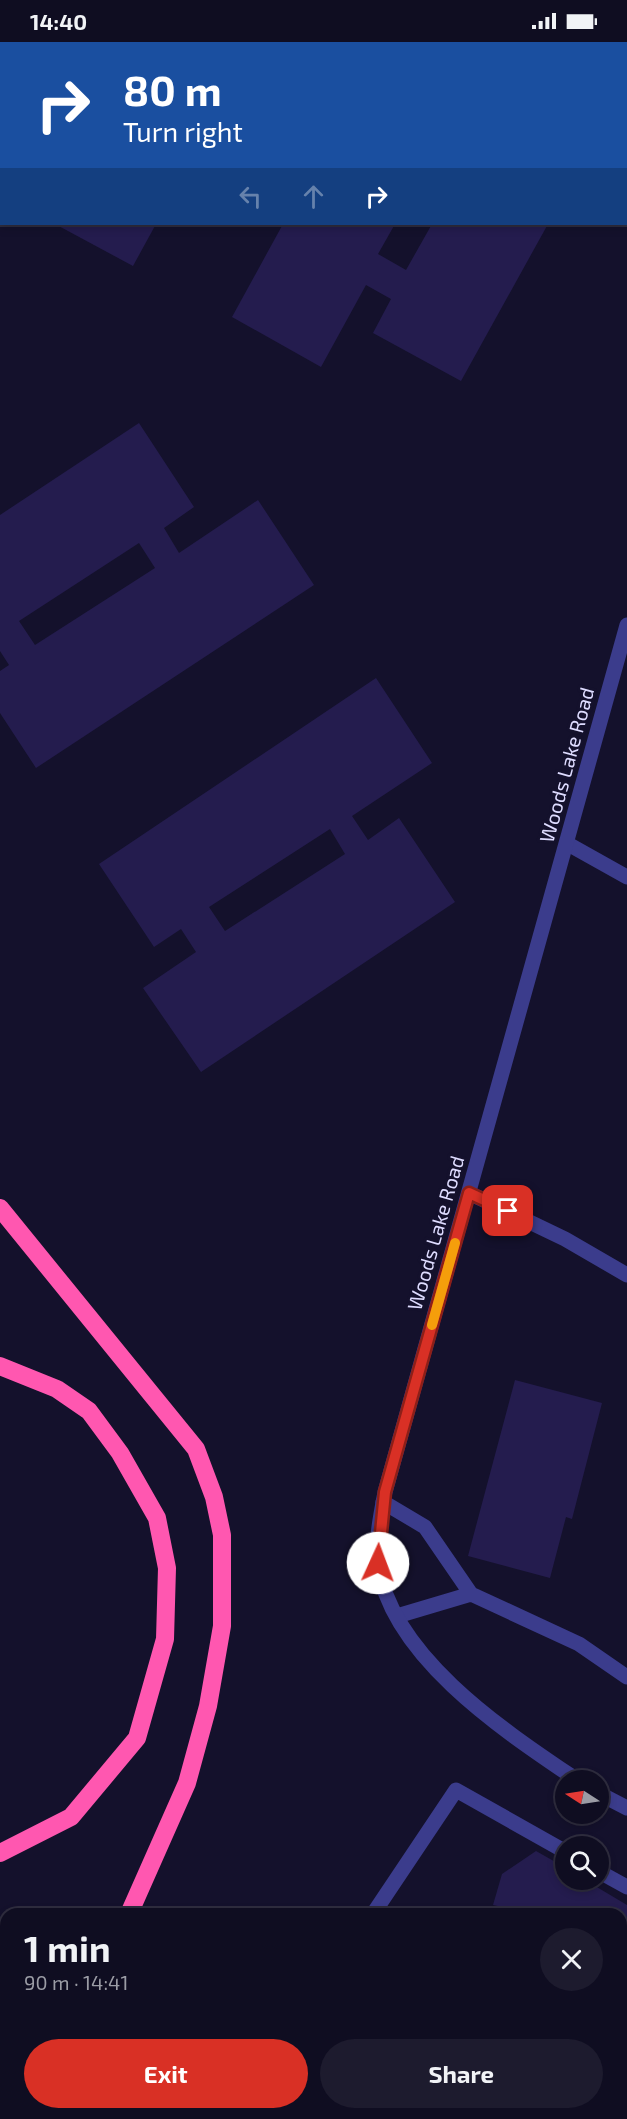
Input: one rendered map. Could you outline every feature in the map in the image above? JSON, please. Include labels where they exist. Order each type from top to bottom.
[{"type":"highway","points":[[0,1208],[196,1449],[214,1497],[222,1535],[222,1626],[208,1706],[187,1783],[132,1908]]},
{"type":"highway","points":[[0,1366],[57,1389],[89,1411],[120,1453],[157,1518],[167,1568],[165,1639],[137,1738],[71,1817],[0,1853]]},
{"type":"street","name":"Woods Lake Road","points":[[562,1770],[523,1744],[479,1709],[434,1666],[397,1616],[384,1588],[378,1563],[383,1502],[568,844],[627,625]]},
{"type":"street","points":[[568,844],[627,877]]},
{"type":"street","points":[[469,1193],[565,1239],[627,1275]]},
{"type":"street","points":[[383,1502],[425,1527],[471,1594],[579,1644],[627,1677]]},
{"type":"street","points":[[397,1616],[471,1594]]},
{"type":"street","points":[[377,1908],[456,1790],[555,1846]]},
{"type":"street","points":[[609,1799],[627,1808]]},
{"type":"street","points":[[609,1877],[627,1887]]},
{"type":"building","points":[[57,225],[155,225],[133,266]]},
{"type":"building","points":[[282,225],[394,225],[378,254],[406,270],[431,225],[547,225],[461,381],[373,333],[391,299],[366,285],[321,367],[232,317]]},
{"type":"building","points":[[139,423],[194,507],[164,528],[179,553],[258,500],[314,585],[36,768],[0,713],[0,671],[9,665],[0,651],[0,515]],"holes":[[[139,543],[155,568],[35,645],[19,621]]]},
{"type":"building","points":[[376,678],[432,763],[352,816],[368,840],[399,818],[455,902],[201,1072],[143,988],[196,952],[181,929],[154,947],[99,864]],"holes":[[[330,829],[345,854],[225,931],[209,907]]]},
{"type":"building","points":[[515,1380],[602,1403],[572,1519],[566,1517],[550,1578],[468,1556]]},
{"type":"building","points":[[536,1851],[555,1862],[555,1890],[602,1890],[627,1905],[627,1908],[502,1908],[493,1905],[502,1874]]},
{"type":"slow traffic","points":[[432,1325],[455,1243]]},
{"type":"route","points":[[378,1563],[385,1492],[469,1193],[508,1211]]}]
